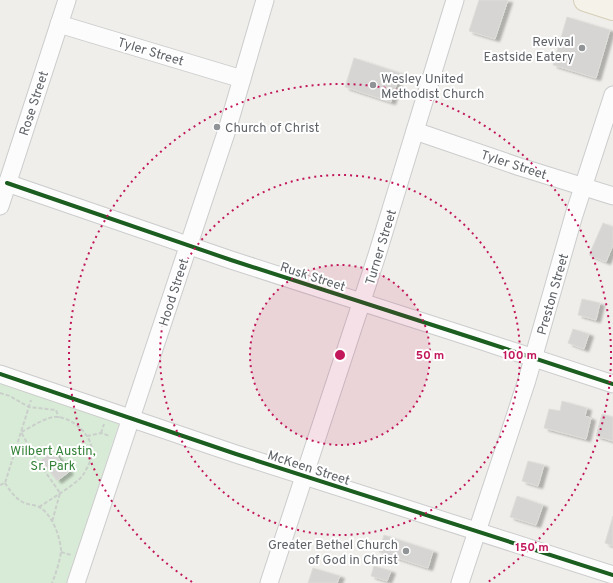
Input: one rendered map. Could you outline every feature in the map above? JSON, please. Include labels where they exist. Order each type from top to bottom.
[{"type":"main road","points":[[584,0],[613,9]]},
{"type":"street","name":"Rose Street","points":[[0,206],[67,0]]},
{"type":"street","name":"Hood Street","points":[[76,583],[227,130],[265,0]]},
{"type":"street","name":"Turner Street","points":[[269,583],[362,302],[455,0]]},
{"type":"street","name":"Tyler Street","points":[[59,24],[242,79]]},
{"type":"street","name":"Preston Street","points":[[460,583],[533,358],[584,186],[613,96]]},
{"type":"street","name":"Tyler Street","points":[[415,131],[520,167],[613,196]]},
{"type":"street","name":"Rusk Street","points":[[7,183],[189,246],[613,384]]},
{"type":"street","name":"McKeen Street","points":[[0,374],[304,476],[613,575]]},
{"type":"path","points":[[5,483],[36,386]]},
{"type":"path","points":[[0,393],[10,396],[29,407],[56,410],[59,418]]},
{"type":"path","points":[[21,432],[49,418],[59,418],[80,427],[87,436],[90,444],[92,455],[82,476],[39,508]]},
{"type":"path","points":[[21,432],[35,457],[60,493]]},
{"type":"path","points":[[87,436],[101,433],[124,440]]},
{"type":"path","points":[[0,484],[5,483]]},
{"type":"path","points":[[5,483],[11,492],[21,502],[39,508],[46,513],[52,522],[59,540],[61,552],[52,583]]},
{"type":"path","points":[[52,522],[60,493]]},
{"type":"green space","name":"Wilbert Austin, Sr. Park","points":[[0,383],[119,423],[67,583],[0,583]]},
{"type":"building","points":[[479,0],[508,0],[495,39],[469,31]]},
{"type":"building","name":"Revival Eastside Eatery","points":[[567,17],[610,30],[596,78],[553,65]]},
{"type":"building","points":[[354,58],[400,73],[391,102],[345,87]]},
{"type":"building","points":[[603,223],[613,227],[613,245],[606,262],[589,255]]},
{"type":"building","points":[[582,299],[600,303],[596,320],[578,315]]},
{"type":"building","points":[[573,329],[589,334],[584,349],[568,343]]},
{"type":"building","points":[[562,401],[587,408],[585,416],[591,418],[586,439],[544,428],[549,409],[560,411]]},
{"type":"building","points":[[602,414],[613,417],[613,441],[596,436]]},
{"type":"building","points":[[53,451],[69,472],[57,481],[41,460]]},
{"type":"building","points":[[528,461],[544,465],[538,486],[522,481]]},
{"type":"building","points":[[517,496],[543,505],[536,525],[510,517]]},
{"type":"building","points":[[613,516],[613,546],[605,543]]},
{"type":"building","name":"Greater Bethel Church of God in Christ","points":[[384,535],[433,551],[428,568],[379,552]]},
{"type":"building","points":[[374,566],[391,571],[387,581],[371,576]]},
{"type":"building","points":[[313,568],[340,576],[337,583],[308,583]]},
{"type":"cycle path","points":[[7,183],[231,260],[613,384]]},
{"type":"cycle path","points":[[0,374],[236,454],[613,575]]},
{"type":"place","name":"Revival Eastside Eatery","points":[[582,48]]},
{"type":"place","name":"Wesley United Methodist Church","points":[[373,85]]},
{"type":"place","name":"Church of Christ","points":[[217,127]]},
{"type":"place","name":"Greater Bethel Church of God in Christ","points":[[406,551]]}]
